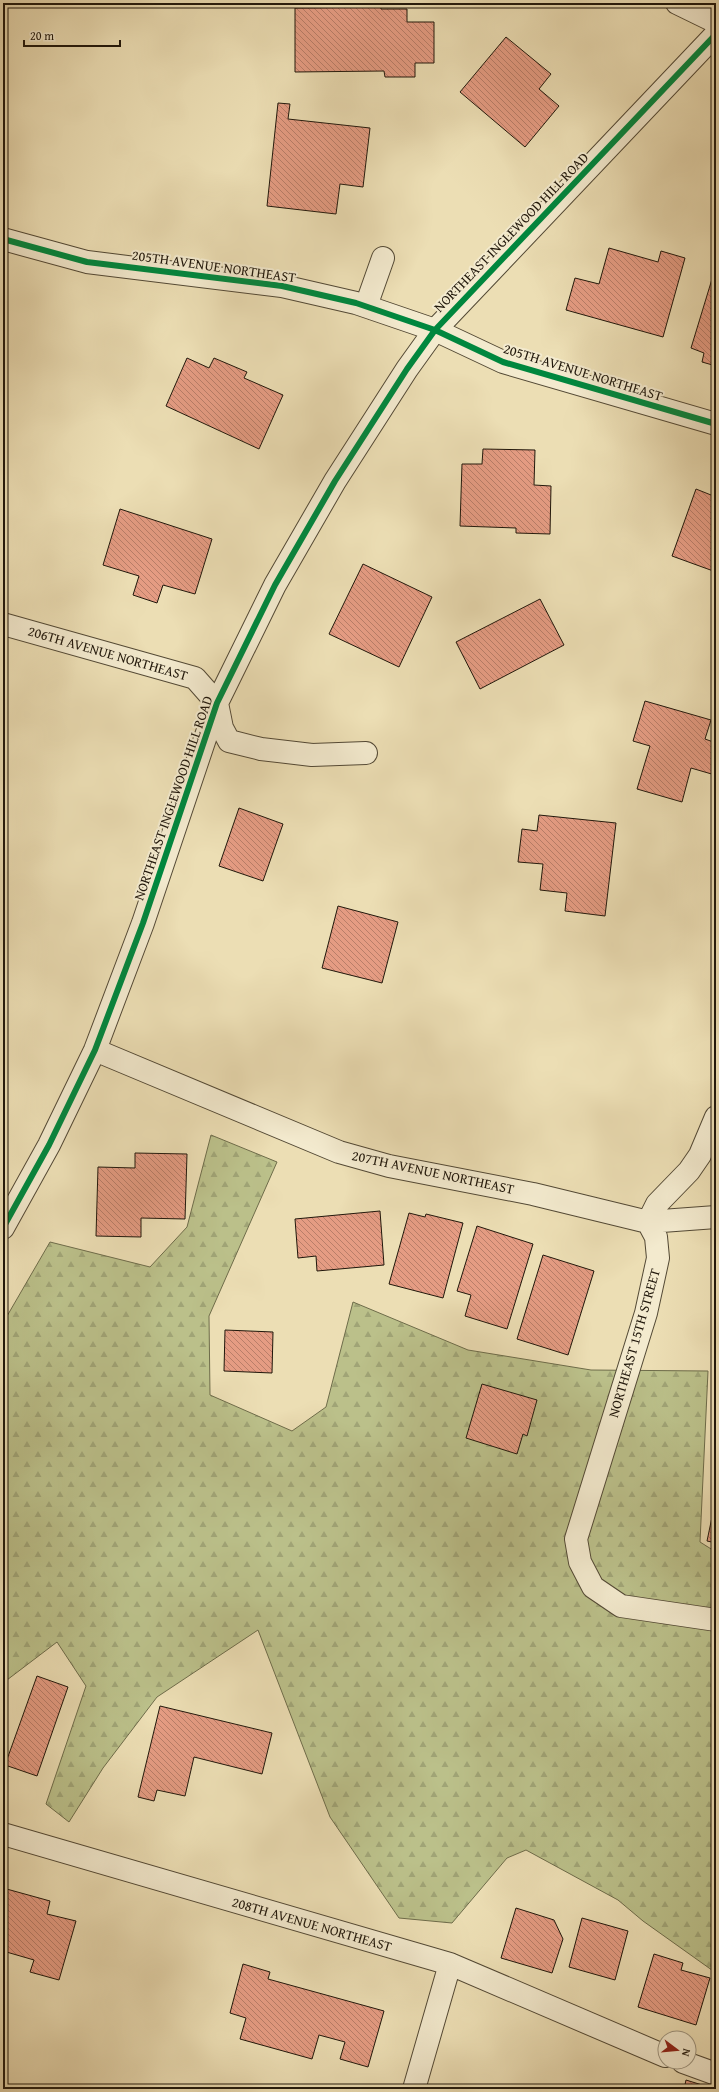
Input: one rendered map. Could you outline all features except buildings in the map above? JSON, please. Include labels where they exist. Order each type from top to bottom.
[{"type":"street","points":[[677,3],[716,22]]},
{"type":"street","name":"NORTHEAST INGLEWOOD HILL ROAD","points":[[3,1228],[49,1145],[95,1050],[143,923],[217,703],[275,585],[335,481],[407,370],[435,330],[716,34]]},
{"type":"street","name":"205TH AVENUE NORTHEAST","points":[[3,239],[87,262],[282,286],[366,306],[435,330],[503,362],[716,424]]},
{"type":"street","points":[[366,306],[383,258]]},
{"type":"street","name":"206TH AVENUE NORTHEAST","points":[[3,624],[195,678],[217,703]]},
{"type":"street","points":[[217,703],[222,728],[229,741],[261,749],[312,755],[366,754]]},
{"type":"street","name":"207TH AVENUE NORTHEAST","points":[[95,1050],[339,1152],[389,1166],[533,1194],[648,1222],[716,1217]]},
{"type":"street","points":[[648,1222],[657,1204],[689,1171],[700,1155],[716,1117]]},
{"type":"street","name":"NORTHEAST 15TH STREET","points":[[648,1222],[656,1237],[658,1258],[646,1313],[576,1539],[580,1562],[593,1587],[621,1606],[716,1620]]},
{"type":"street","name":"208TH AVENUE NORTHEAST","points":[[3,1834],[450,1964],[657,2053]]},
{"type":"street","points":[[414,2089],[450,1964]]},
{"type":"street","points":[[697,2067],[716,2074]]},
{"type":"green space","points":[[211,1135],[277,1162],[209,1316],[210,1395],[292,1431],[326,1407],[353,1302],[468,1350],[591,1370],[708,1371],[700,1542],[716,1552],[716,1973],[643,1921],[618,1900],[526,1850],[507,1858],[452,1923],[399,1918],[330,1817],[258,1630],[157,1697],[103,1768],[69,1822],[46,1804],[86,1686],[57,1642],[3,1683],[3,1323],[50,1242],[150,1267],[187,1227]]},
{"type":"cycle path","points":[[3,1228],[49,1145],[95,1050],[143,923],[217,703],[275,585],[335,481],[407,369],[435,330],[716,34]]},
{"type":"cycle path","points":[[3,239],[87,262],[282,286],[356,303],[435,330],[503,362],[716,424]]}]
